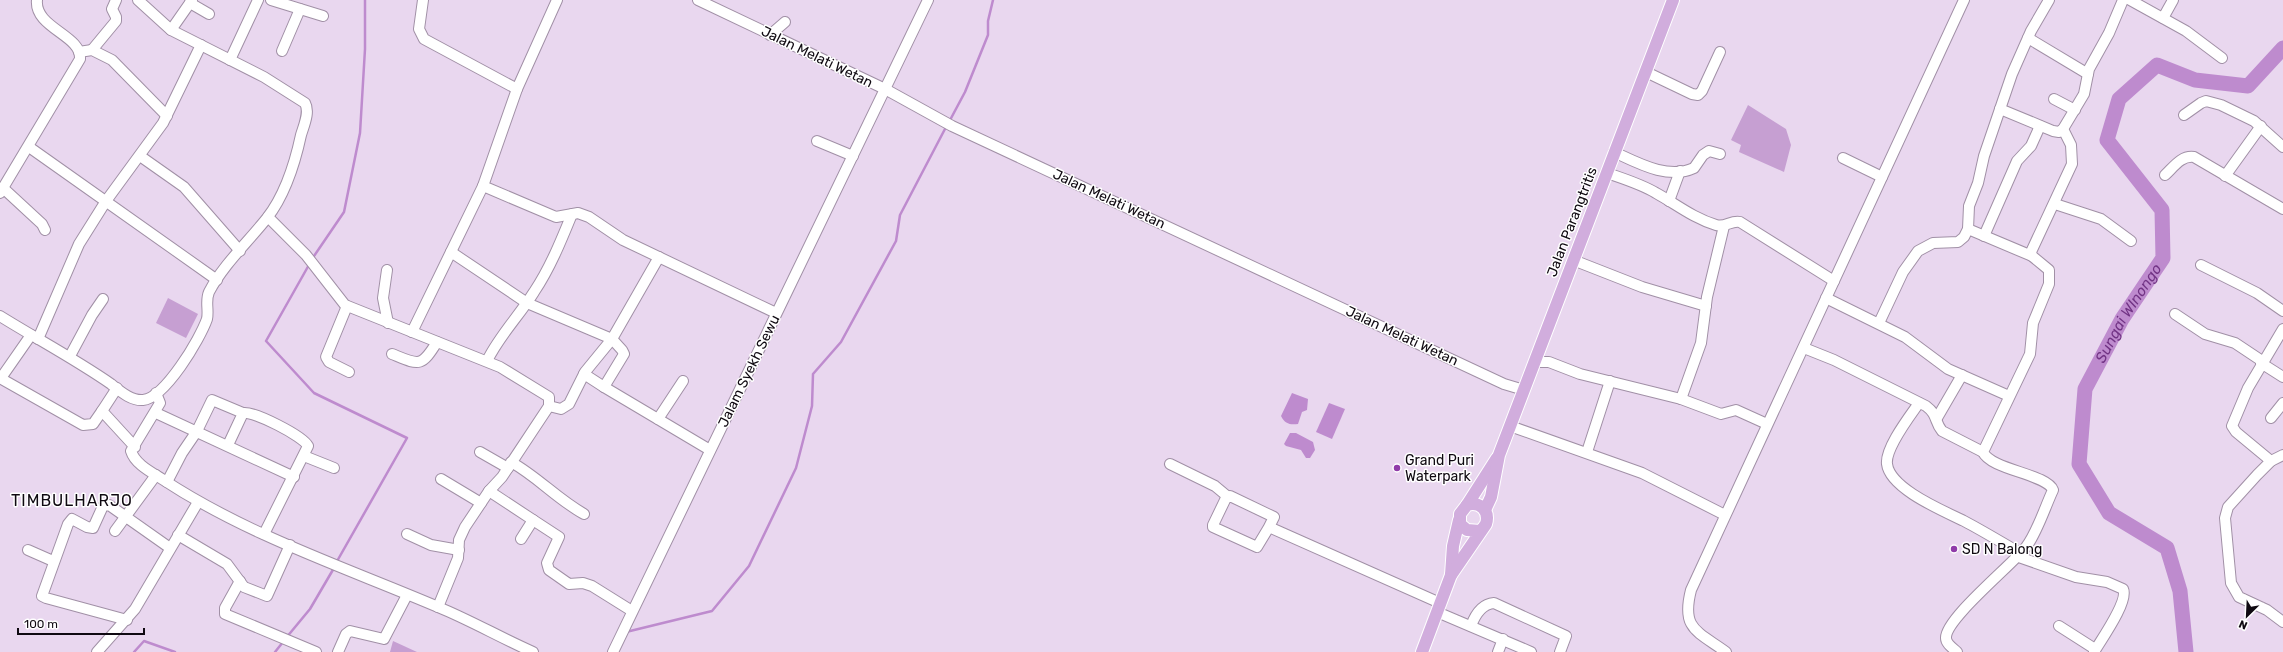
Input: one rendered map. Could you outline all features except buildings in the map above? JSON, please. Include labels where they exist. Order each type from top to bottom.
[{"type":"main road","name":"Jalan Parangtritis","points":[[1485,510],[1491,497],[1499,455],[1673,0]]},
{"type":"main road","name":"Jalan Parangtritis","points":[[1467,505],[1499,455]]},
{"type":"main road","points":[[1422,652],[1451,575],[1453,546],[1461,510],[1467,505],[1475,504],[1485,510],[1487,520],[1468,552],[1451,575]]},
{"type":"main road","points":[[1459,520],[1467,530],[1480,530]]},
{"type":"street","points":[[37,0],[36,6],[42,18],[80,52]]},
{"type":"street","points":[[92,50],[116,20],[112,9],[116,0]]},
{"type":"street","points":[[0,316],[34,337],[70,356],[137,400],[148,399],[182,367],[206,320],[208,297],[217,280],[268,217],[280,197],[291,170],[307,107],[301,99],[289,91],[171,30],[138,0]]},
{"type":"street","points":[[230,60],[258,0]]},
{"type":"street","points":[[271,0],[323,16]]},
{"type":"street","points":[[423,0],[419,29],[424,39],[516,89]]},
{"type":"street","points":[[412,332],[483,186],[516,89],[557,0]]},
{"type":"street","name":"Jalan Melati Wetan","points":[[698,0],[884,89],[952,126],[1504,384],[1524,390]]},
{"type":"street","name":"Jalam Syekh Sewu","points":[[612,652],[928,0]]},
{"type":"street","points":[[1726,652],[1693,627],[1687,615],[1691,590],[1964,0]]},
{"type":"street","points":[[1879,323],[1903,272],[1914,255],[1923,247],[1933,243],[1961,241],[1968,229],[1969,206],[1978,183],[1986,147],[2028,38],[2050,0]]},
{"type":"street","points":[[2000,109],[2056,132],[2064,128],[2086,89],[2088,74],[2123,0]]},
{"type":"street","points":[[2130,0],[2186,31],[2222,58]]},
{"type":"street","points":[[2163,18],[2173,0]]},
{"type":"street","points":[[171,30],[191,2],[209,14]]},
{"type":"street","points":[[282,51],[300,9]]},
{"type":"street","points":[[770,35],[785,22]]},
{"type":"street","points":[[2028,38],[2088,74]]},
{"type":"street","points":[[117,388],[93,424],[83,425],[0,378],[34,337],[79,244],[106,202],[168,116],[200,45]]},
{"type":"street","points":[[80,52],[92,50],[118,65],[168,116]]},
{"type":"street","points":[[45,230],[42,224],[2,191],[78,62],[80,52]]},
{"type":"street","points":[[1646,72],[1692,94],[1698,94],[1702,90],[1720,52]]},
{"type":"street","points":[[2054,99],[2075,110]]},
{"type":"street","points":[[2184,115],[2206,101],[2240,113],[2261,126],[2283,147]]},
{"type":"street","points":[[1984,236],[2017,161],[2031,146],[2040,126]]},
{"type":"street","points":[[2225,176],[2261,126]]},
{"type":"street","points":[[2032,256],[2032,249],[2069,173],[2073,158],[2071,145],[2064,128]]},
{"type":"street","points":[[817,141],[852,156]]},
{"type":"street","points":[[29,146],[217,280]]},
{"type":"street","points":[[1614,152],[1653,168],[1680,171],[1694,168],[1709,151],[1720,154]]},
{"type":"street","points":[[140,156],[187,190],[240,251]]},
{"type":"street","points":[[2165,175],[2180,161],[2190,157],[2199,160],[2283,209]]},
{"type":"street","points":[[1843,158],[1882,177]]},
{"type":"street","points":[[1669,201],[1680,171]]},
{"type":"street","points":[[1607,173],[1646,187],[1690,215],[1714,225],[1724,226],[1735,222],[1740,222],[1834,281]]},
{"type":"street","points":[[483,186],[556,217],[572,214],[580,214],[589,217],[616,236],[776,313]]},
{"type":"street","points":[[2055,204],[2101,219],[2131,241]]},
{"type":"street","points":[[487,361],[499,339],[527,303],[548,268],[572,214]]},
{"type":"street","points":[[268,217],[306,256],[339,300],[347,306],[487,361],[516,375],[547,394],[549,406],[510,465],[489,491],[465,527],[459,540],[458,558],[438,607]]},
{"type":"street","points":[[1681,399],[1701,343],[1706,306],[1724,226]]},
{"type":"street","points":[[1968,229],[2032,256],[2049,270],[2050,278],[2033,323],[2030,354],[1982,452]]},
{"type":"street","points":[[451,252],[527,303],[612,339],[624,354],[604,387]]},
{"type":"street","points":[[549,406],[561,409],[567,407],[584,374],[612,339],[659,257]]},
{"type":"street","points":[[1573,260],[1642,287],[1706,306]]},
{"type":"street","points":[[2201,265],[2261,296],[2283,311]]},
{"type":"street","points":[[387,270],[383,298],[388,322]]},
{"type":"street","points":[[1826,298],[1905,337],[1948,369],[2009,396]]},
{"type":"street","points":[[70,356],[92,315],[103,299]]},
{"type":"street","points":[[347,306],[326,357],[329,362],[350,372]]},
{"type":"street","points":[[2176,314],[2205,334],[2235,343],[2283,377]]},
{"type":"street","points":[[2271,461],[2233,428],[2239,406],[2262,362],[2283,329]]},
{"type":"street","points":[[392,354],[413,363],[420,363],[428,358],[437,342]]},
{"type":"street","points":[[1804,348],[1839,362],[1932,410],[1942,431],[1982,452],[1986,457],[1995,462],[2052,487],[2031,538],[2018,555],[1959,614],[1948,631],[1946,638],[1948,644],[1957,652]]},
{"type":"street","points":[[1534,362],[1549,362],[1580,374],[1681,399],[1721,414],[1736,410],[1745,412],[1767,424]]},
{"type":"street","points":[[584,374],[710,450]]},
{"type":"street","points":[[1937,418],[1962,375]]},
{"type":"street","points":[[658,419],[683,381]]},
{"type":"street","points":[[1587,452],[1610,381]]},
{"type":"street","points":[[156,393],[160,401],[156,413],[135,448],[131,451],[132,457],[156,475],[198,502],[264,534],[342,569],[438,607],[533,652]]},
{"type":"street","points":[[167,482],[182,453],[197,431],[212,400],[243,412],[255,414],[305,441],[308,448],[264,534]]},
{"type":"street","points":[[1919,403],[1890,450],[1886,463],[1888,470],[1896,481],[1922,500],[2018,555],[2076,577],[2106,582],[2123,589],[2125,595],[2095,651],[2059,626]]},
{"type":"street","points":[[2272,418],[2283,403]]},
{"type":"street","points":[[102,411],[135,448]]},
{"type":"street","points":[[228,445],[243,412]]},
{"type":"street","points":[[156,413],[228,445],[294,477]]},
{"type":"street","points":[[1510,426],[1587,452],[1642,473],[1725,515]]},
{"type":"street","points":[[480,452],[530,474],[556,497],[584,514]]},
{"type":"street","points":[[2283,455],[2271,461],[2226,510],[2225,530],[2232,583],[2239,597],[2267,610],[2283,622]]},
{"type":"street","points":[[304,456],[334,468]]},
{"type":"street","points":[[1170,464],[1215,486],[1227,496],[1274,517],[1257,547],[1213,527],[1213,523],[1227,496]]},
{"type":"street","points":[[115,531],[156,475]]},
{"type":"street","points":[[441,479],[481,503]]},
{"type":"street","points":[[489,491],[560,538],[547,563],[549,570],[569,584],[583,583],[592,586],[632,611]]},
{"type":"street","points":[[97,652],[135,610],[198,502]]},
{"type":"street","points":[[126,620],[44,597],[41,593],[71,520],[93,528],[102,506],[107,504],[126,515],[170,548]]},
{"type":"street","points":[[521,539],[533,520]]},
{"type":"street","points":[[1269,527],[1439,608],[1471,626],[1531,652]]},
{"type":"street","points":[[407,534],[432,545],[459,550]]},
{"type":"street","points":[[178,535],[227,564],[234,571],[244,587],[267,596],[290,545]]},
{"type":"street","points":[[28,550],[53,561]]},
{"type":"street","points":[[240,581],[225,608],[225,614],[281,639],[316,652]]},
{"type":"street","points":[[338,652],[346,634],[350,631],[384,639],[407,595]]},
{"type":"street","points":[[1471,626],[1478,611],[1488,604],[1494,603],[1566,636],[1560,652]]},
{"type":"street","points":[[1498,652],[1503,639]]},
{"type":"shaded area","points":[[1748,105],[1786,129],[1791,145],[1784,172],[1739,152],[1741,145],[1731,140]]},
{"type":"shaded area","points":[[168,298],[198,314],[186,338],[156,323]]},
{"type":"shaded area","points":[[1292,393],[1308,399],[1307,410],[1302,412],[1298,424],[1288,423],[1284,421],[1281,416]]},
{"type":"shaded area","points":[[1329,403],[1345,409],[1332,439],[1316,432]]},
{"type":"shaded area","points":[[1290,433],[1296,433],[1313,442],[1315,450],[1310,458],[1306,458],[1301,450],[1286,446],[1284,444]]},
{"type":"shaded area","points":[[393,641],[417,652],[390,652]]},
{"type":"waterway","points":[[312,259],[344,212],[360,133],[365,49],[365,0]]},
{"type":"waterway","points":[[949,122],[965,92],[988,35],[988,21],[993,0]]},
{"type":"waterway","name":"Sungai WInongo","points":[[2186,652],[2180,591],[2167,548],[2109,513],[2079,464],[2085,389],[2122,319],[2163,258],[2162,210],[2107,140],[2119,99],[2157,65],[2195,80],[2248,86],[2283,48]]},
{"type":"waterway","points":[[626,632],[712,611],[749,566],[796,468],[812,406],[813,374],[841,342],[896,241],[900,215],[946,127]]},
{"type":"waterway","points":[[310,263],[266,341],[314,393],[407,438],[336,563]]},
{"type":"waterway","points":[[286,638],[310,609],[334,568]]},
{"type":"waterway","points":[[134,652],[144,641],[175,652]]},
{"type":"waterway","points":[[275,652],[283,642]]},
{"type":"place","name":"Grand Puri Waterpark","points":[[1397,468]]},
{"type":"place","name":"SD N Balong","points":[[1954,549]]},
{"type":"district","name":"TIMBULHARJO","points":[[72,500]]}]
